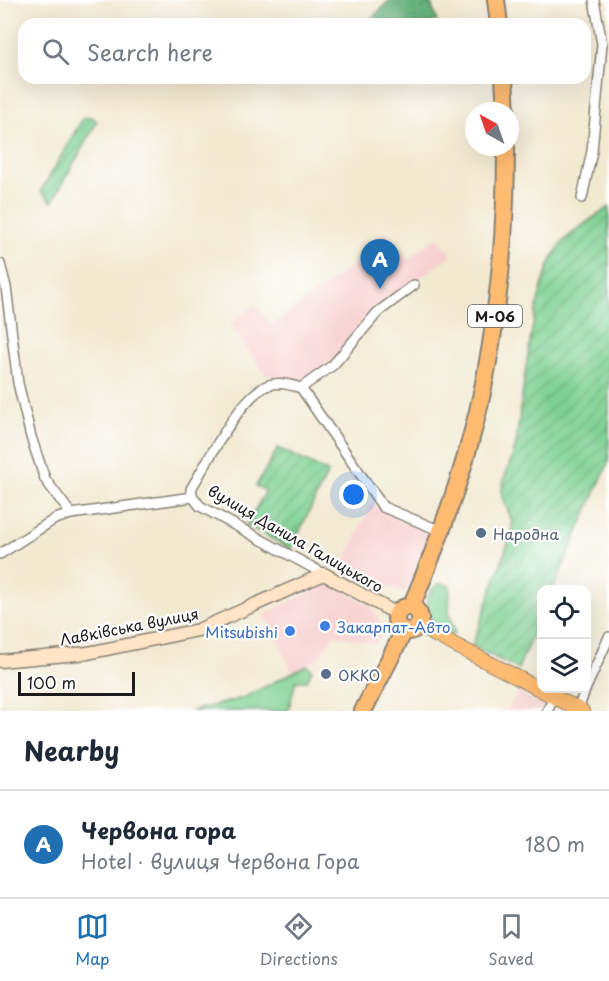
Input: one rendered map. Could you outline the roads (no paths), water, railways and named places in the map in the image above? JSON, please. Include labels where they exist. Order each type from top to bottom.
[{"type":"highway","points":[[496,0],[498,18]]},
{"type":"highway","points":[[504,84],[505,102]]},
{"type":"highway","name":"М-06","points":[[397,609],[441,531],[471,437],[485,379],[495,321],[503,237],[506,156]]},
{"type":"highway","points":[[363,711],[393,651],[420,617],[397,609]]},
{"type":"main road","points":[[411,629],[438,637],[580,710]]},
{"type":"street","points":[[582,198],[592,151],[602,44],[594,0]]},
{"type":"street","points":[[0,264],[6,287],[18,383],[31,437],[45,479],[71,514]]},
{"type":"street","points":[[301,387],[333,365],[378,312],[414,285]]},
{"type":"street","points":[[0,554],[55,519],[71,514],[193,497],[191,489],[239,413],[261,389],[282,382],[301,387],[383,507],[441,531]]},
{"type":"street","name":"вулиця Данила Галицького","points":[[193,497],[200,506],[324,574],[397,609]]},
{"type":"street","name":"Лавківська вулиця","points":[[0,661],[88,653],[198,630],[324,574]]},
{"type":"street","points":[[591,677],[609,637]]},
{"type":"street","points":[[580,710],[585,693]]},
{"type":"street","points":[[547,711],[555,696]]},
{"type":"place","name":"Червона гора","points":[[380,289]]},
{"type":"place","name":"Народна","points":[[481,533]]},
{"type":"place","name":"Закарпат-Авто","points":[[325,626]]},
{"type":"place","name":"Mitsubishi","points":[[290,631]]},
{"type":"place","name":"ОККО","points":[[326,674]]}]
